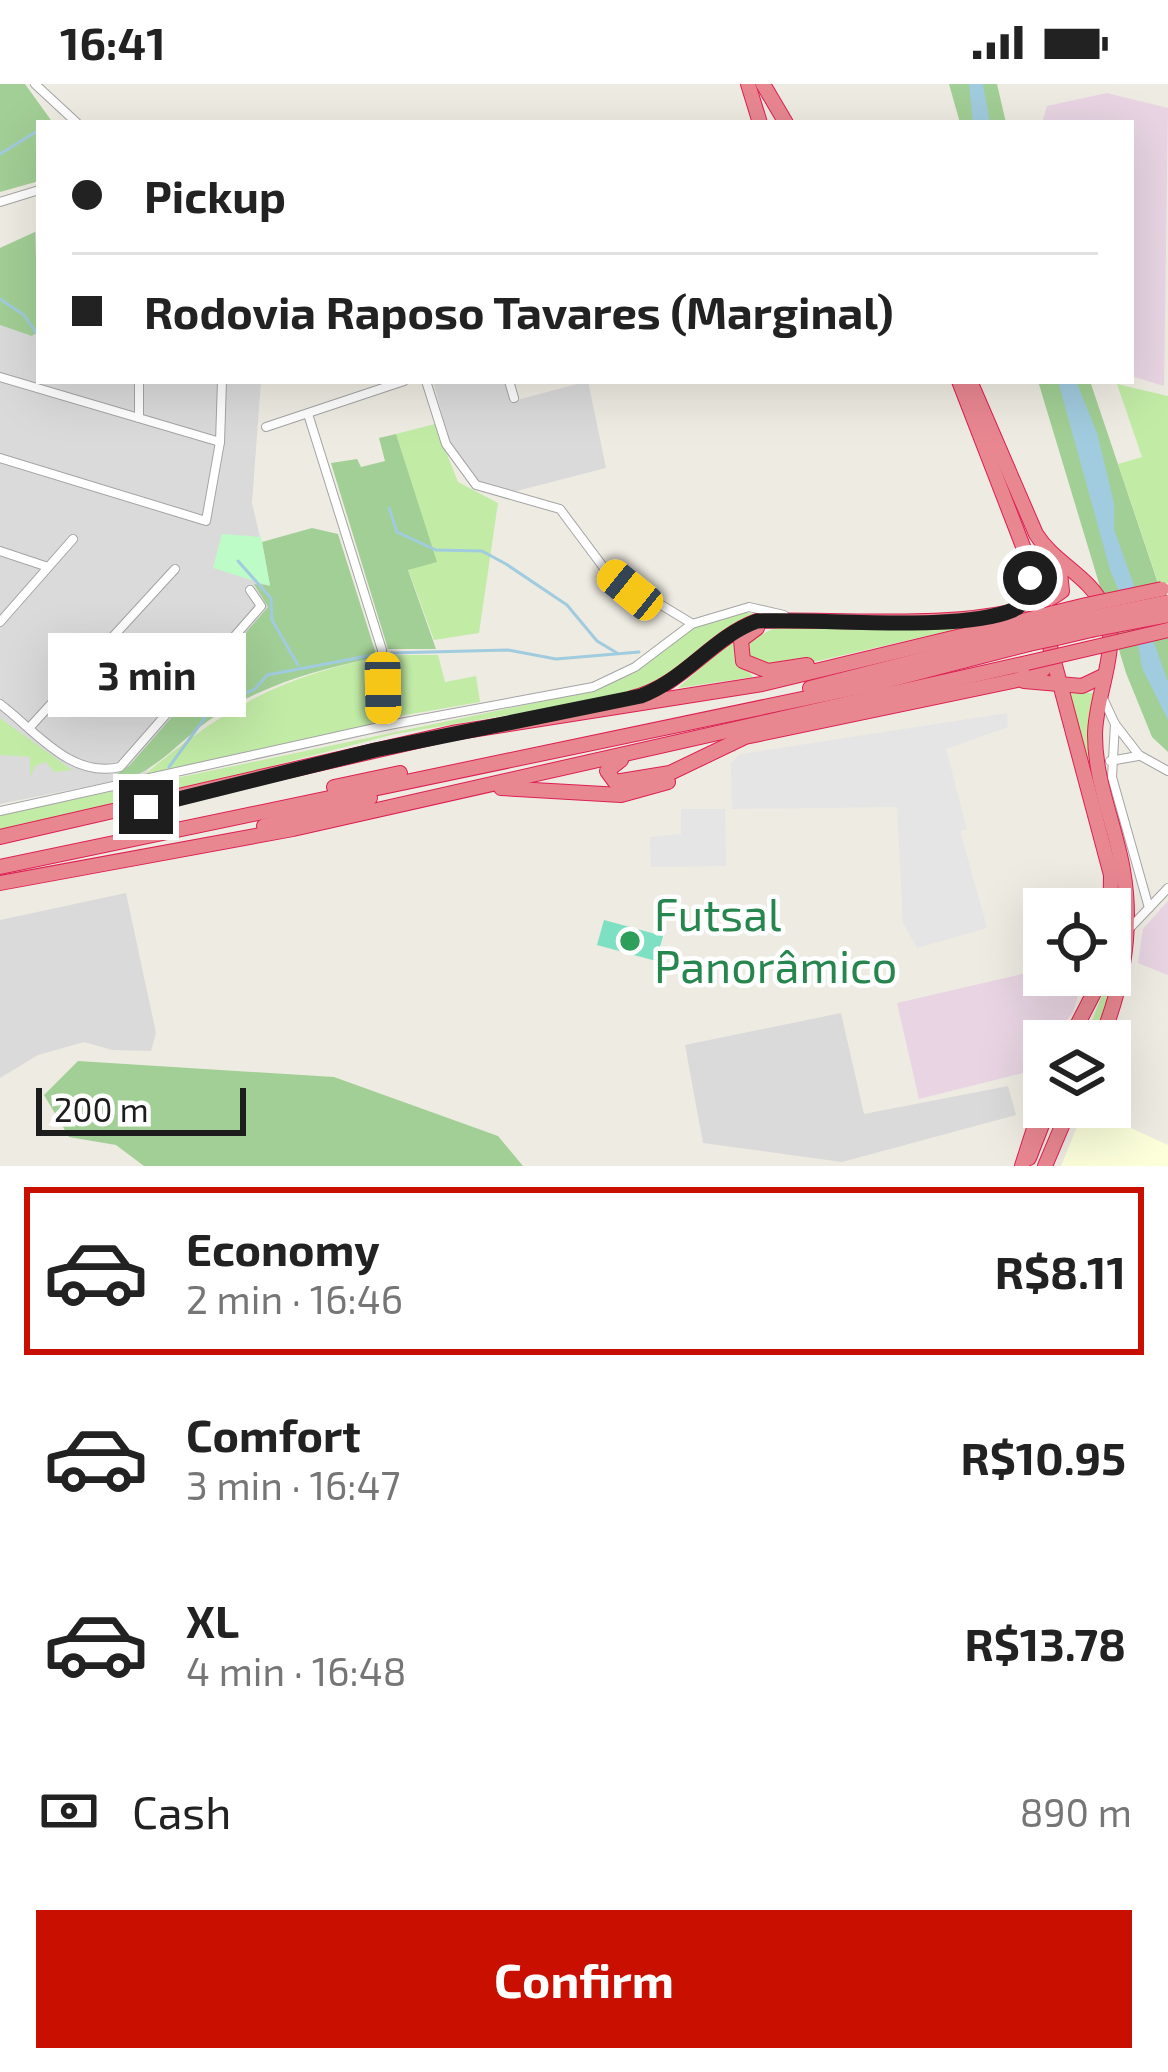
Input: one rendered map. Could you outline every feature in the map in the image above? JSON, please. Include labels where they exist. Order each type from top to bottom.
[{"type":"highway","points":[[748,84],[759,120]]},
{"type":"highway","points":[[763,84],[784,120]]},
{"type":"highway","points":[[959,384],[1017,523],[1030,578],[1042,602],[1050,660],[1112,888]]},
{"type":"highway","points":[[971,384],[1036,534],[1086,582],[1104,606],[1110,624],[1100,693],[1097,770],[1123,870],[1121,888]]},
{"type":"highway","points":[[0,867],[874,684],[1022,627],[1064,585],[1058,560]]},
{"type":"highway","points":[[1022,627],[1030,578]]},
{"type":"highway","points":[[0,837],[452,733],[762,684],[1166,595]]},
{"type":"highway","points":[[0,858],[873,674],[1086,605],[1166,595]]},
{"type":"highway","points":[[563,715],[672,685],[740,627],[810,620],[935,620],[1022,627],[1168,615]]},
{"type":"highway","points":[[810,620],[750,632],[738,651],[743,661],[767,671],[893,654]]},
{"type":"highway","points":[[0,883],[190,849],[1168,630]]},
{"type":"highway","points":[[718,733],[622,759],[611,765],[609,778],[624,783],[654,778],[745,737],[1017,680],[1042,670],[1050,660]]},
{"type":"highway","points":[[1017,680],[1082,686],[1105,674]]},
{"type":"highway","points":[[1036,682],[1050,692],[1067,724]]},
{"type":"highway","points":[[454,790],[534,787],[621,795],[676,779],[752,743],[896,712],[907,705]]},
{"type":"highway","points":[[190,849],[441,775]]},
{"type":"highway","points":[[1025,1164],[1035,1128]]},
{"type":"highway","points":[[1025,1164],[1040,1128]]},
{"type":"highway","points":[[1045,1166],[1061,1128]]},
{"type":"street","points":[[35,84],[74,120]]},
{"type":"street","points":[[0,202],[36,191]]},
{"type":"street","points":[[0,377],[220,442]]},
{"type":"street","points":[[139,384],[139,418]]},
{"type":"street","points":[[0,458],[206,520],[220,442],[222,384]]},
{"type":"street","points":[[266,427],[395,384]]},
{"type":"street","points":[[427,384],[452,456],[476,485],[560,509],[608,572],[692,623]]},
{"type":"street","points":[[510,384],[514,398]]},
{"type":"street","points":[[308,414],[382,650],[384,726]]},
{"type":"street","points":[[0,622],[73,539]]},
{"type":"street","points":[[0,551],[48,566]]},
{"type":"street","points":[[30,727],[175,569]]},
{"type":"street","points":[[0,704],[71,762],[89,769],[120,767],[261,606],[250,590]]},
{"type":"street","points":[[0,811],[384,726],[593,687],[635,668],[692,623],[749,607],[810,620]]},
{"type":"street","points":[[1100,693],[1115,724],[1139,755],[1168,771]]},
{"type":"street","points":[[1115,724],[1110,761],[1150,908]]},
{"type":"street","points":[[1110,761],[1139,755]]},
{"type":"street","points":[[1131,925],[1168,888]]},
{"type":"shaded area","points":[[1107,93],[1168,108],[1164,386],[1134,377],[1134,120],[1043,120],[1047,106]]},
{"type":"shaded area","points":[[36,231],[36,384],[261,384],[252,503],[276,605],[144,775],[0,804],[0,248]]},
{"type":"shaded area","points":[[434,384],[505,384],[510,402],[589,384],[606,468],[505,494],[478,480],[450,443]]},
{"type":"shaded area","points":[[1007,713],[1008,727],[946,749],[967,829],[961,831],[962,838],[987,928],[917,948],[903,923],[897,807],[732,809],[731,763],[741,754]]},
{"type":"shaded area","points":[[681,809],[725,809],[726,866],[651,867],[650,837],[681,834]]},
{"type":"shaded area","points":[[126,893],[156,1033],[151,1051],[112,1050],[84,1042],[38,1055],[0,1078],[0,920]]},
{"type":"shaded area","points":[[1168,901],[1168,975],[1138,963],[1143,929]]},
{"type":"shaded area","points":[[1023,974],[1023,996],[1078,996],[1067,1020],[1023,1020],[1023,1073],[919,1099],[897,1003]]},
{"type":"shaded area","points":[[841,1013],[864,1114],[1008,1086],[1016,1115],[842,1162],[703,1143],[685,1045]]},
{"type":"shaded area","points":[[1076,1128],[1131,1128],[1168,1145],[1168,1166],[1061,1166]]},
{"type":"green space","points":[[0,84],[25,84],[51,120],[36,120],[36,182],[0,192]]},
{"type":"green space","points":[[949,84],[997,84],[1005,120],[959,120]]},
{"type":"green space","points":[[35,232],[36,333],[32,336],[0,325],[0,248]]},
{"type":"green space","points":[[1039,384],[1091,384],[1168,613],[1168,752],[1152,737],[1126,673]]},
{"type":"green space","points":[[1117,384],[1168,396],[1168,583],[1159,585],[1118,464],[1142,457]]},
{"type":"green space","points":[[435,424],[458,482],[498,503],[479,633],[434,640],[408,569],[436,561],[396,434]]},
{"type":"green space","points":[[396,434],[437,562],[408,570],[436,649],[388,649],[331,463],[357,459],[361,467],[385,461],[379,438]]},
{"type":"green space","points":[[312,528],[338,534],[377,657],[314,672],[236,704],[144,771],[115,783],[114,776],[130,765],[268,607],[254,584],[270,585],[262,542]]},
{"type":"green space","points":[[222,534],[261,537],[270,586],[213,568]]},
{"type":"green space","points":[[741,612],[770,616],[634,694],[395,734],[122,805],[0,830],[0,815],[591,691],[636,672],[693,628]]},
{"type":"green space","points":[[1026,613],[788,668],[768,667],[746,657],[747,642],[776,627],[965,624]]},
{"type":"green space","points":[[743,630],[734,654],[753,677],[678,688]]},
{"type":"green space","points":[[387,655],[438,655],[445,682],[476,676],[480,702],[394,717]]},
{"type":"green space","points":[[377,657],[379,715],[371,725],[144,775],[252,700],[308,676]]},
{"type":"green space","points":[[1064,693],[1096,693],[1095,737],[1119,867],[1120,888],[1111,888]]},
{"type":"green space","points":[[0,718],[72,770],[54,772],[46,762],[35,766],[30,777],[30,757],[0,755]]},
{"type":"green space","name":"Futsal Panorâmico","points":[[604,920],[663,936],[656,961],[597,945]]},
{"type":"green space","points":[[1102,996],[1108,996],[1102,1020],[1092,1020]]},
{"type":"green space","points":[[78,1061],[334,1077],[498,1136],[523,1166],[144,1166],[116,1145],[69,1137],[44,1095]]},
{"type":"water","points":[[969,84],[983,84],[989,120],[973,120]]},
{"type":"water","points":[[1059,384],[1077,384],[1097,433],[1114,503],[1114,529],[1168,682],[1168,720],[1142,668],[1135,628],[1110,570]]},
{"type":"waterway","points":[[0,154],[36,132]]},
{"type":"waterway","points":[[0,299],[24,315],[36,333]]},
{"type":"waterway","points":[[389,508],[397,532],[436,550],[482,551],[506,564],[567,605],[597,641],[617,653]]},
{"type":"waterway","points":[[238,561],[271,598],[272,620],[298,665]]},
{"type":"waterway","points":[[390,653],[508,650],[556,659],[639,652]]},
{"type":"waterway","points":[[169,767],[212,708],[255,689],[267,675],[373,655]]},
{"type":"place","name":"Futsal Panorâmico","points":[[630,941]]},
{"type":"route","points":[[146,807],[375,750],[641,696],[672,685],[740,627],[757,621],[964,618],[1013,610],[1026,597],[1030,578]]}]
